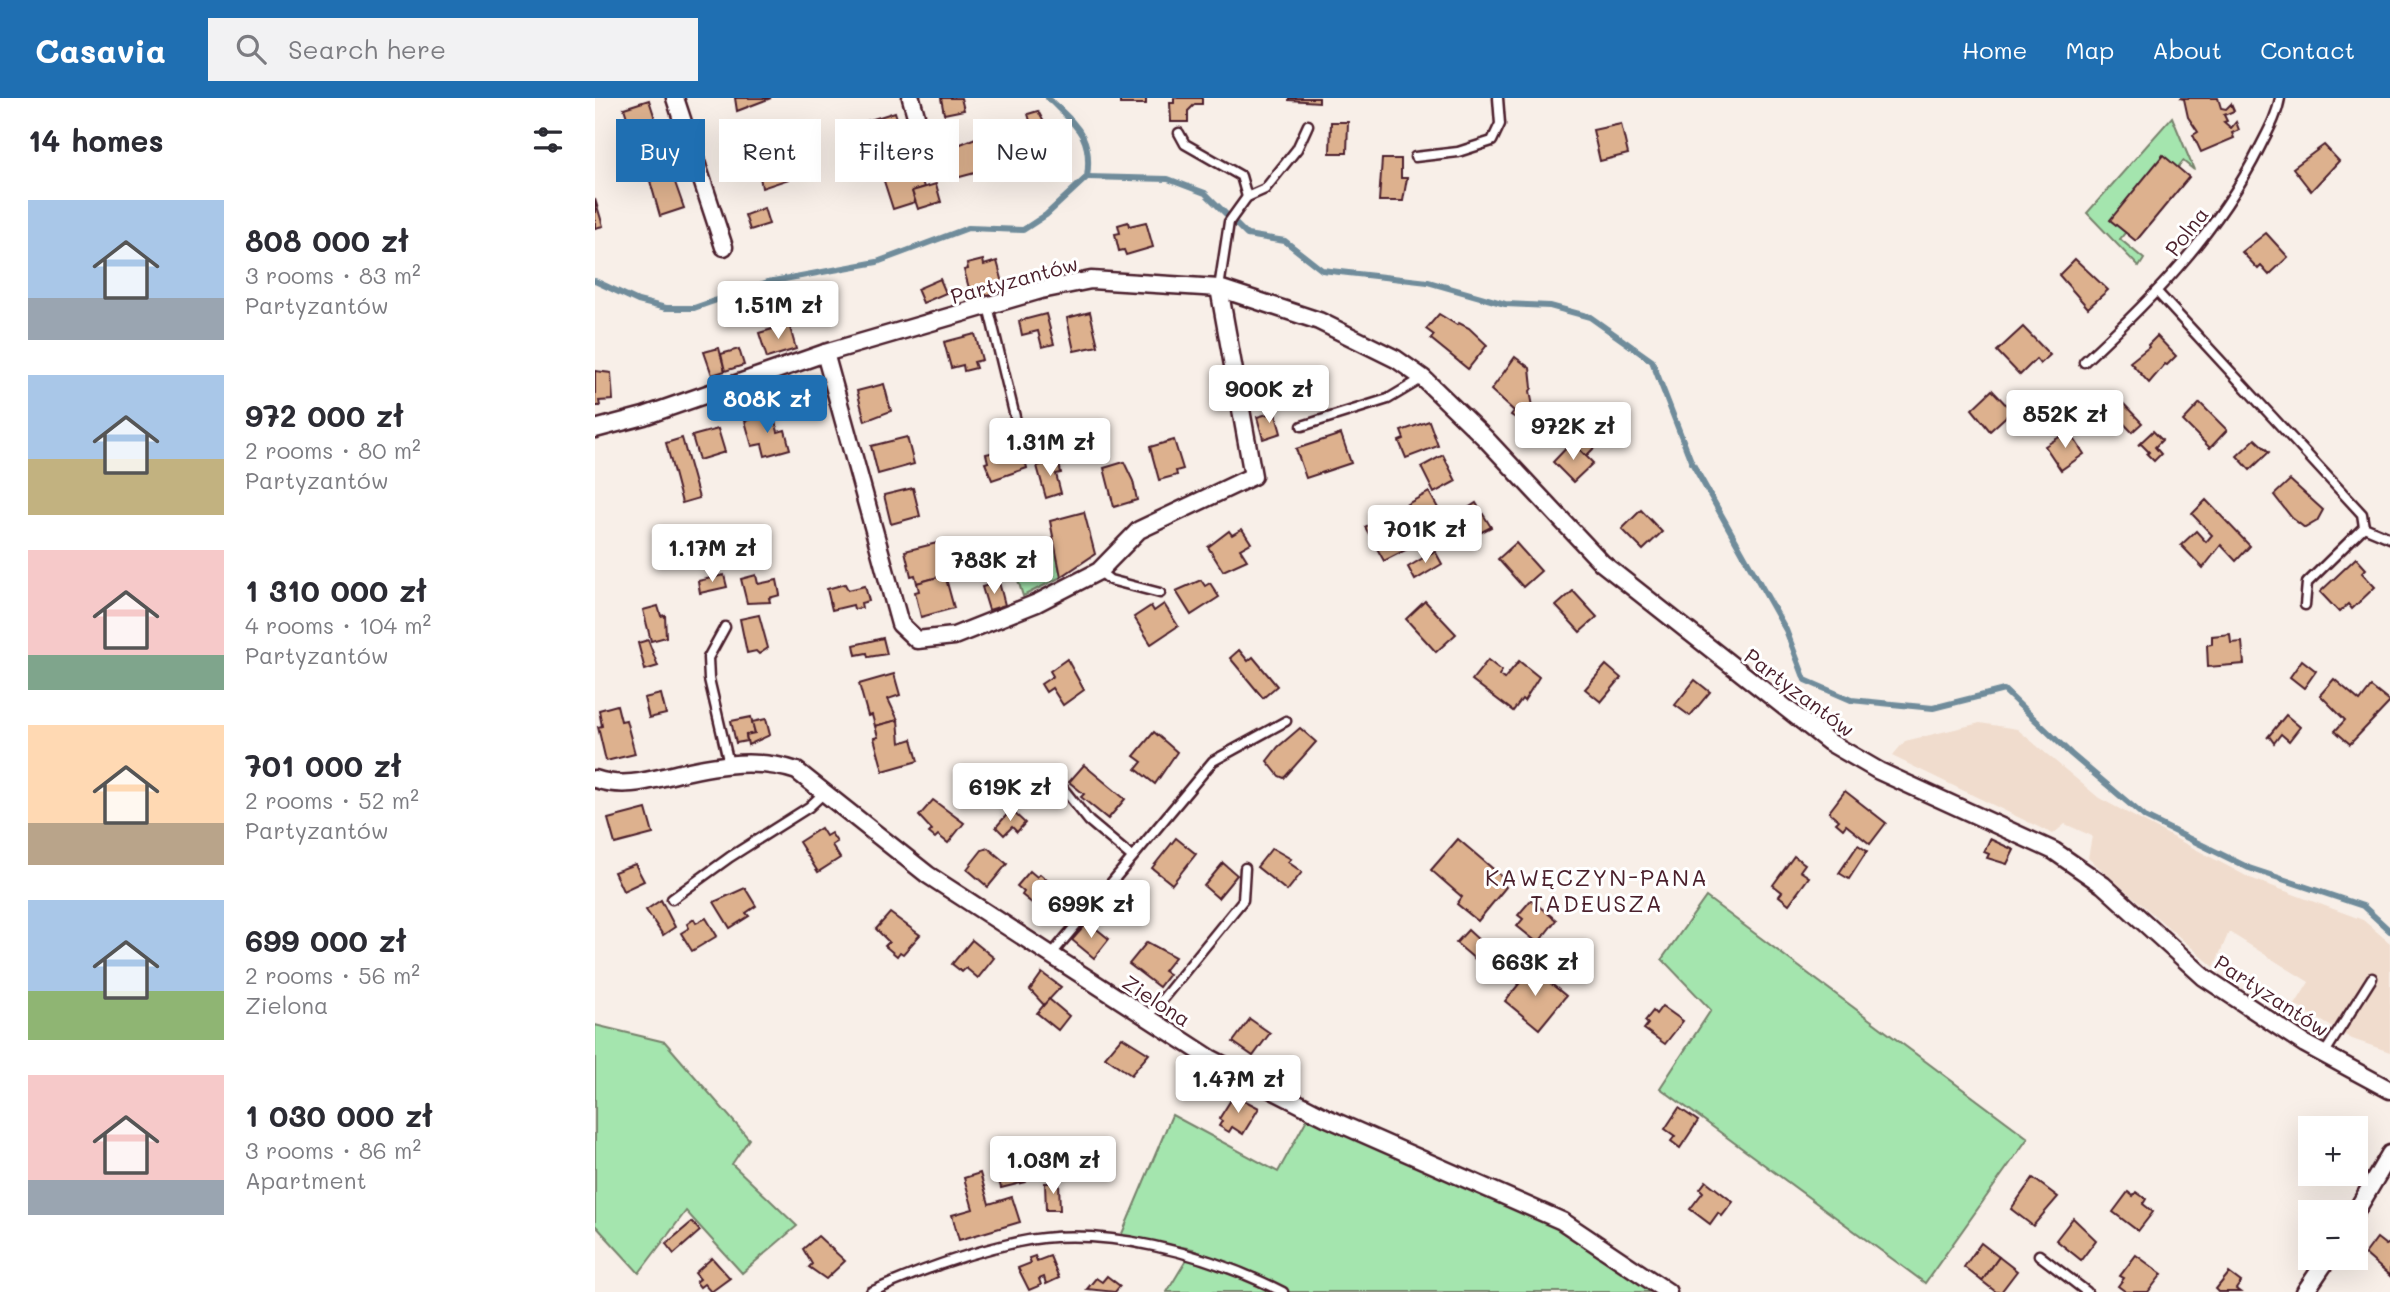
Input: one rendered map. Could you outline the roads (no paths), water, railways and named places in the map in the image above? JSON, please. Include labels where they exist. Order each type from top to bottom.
[{"type":"street","points":[[675,98],[724,247]]},
{"type":"street","points":[[911,98],[917,119]]},
{"type":"street","name":"Partyzantów","points":[[595,429],[644,416],[825,353],[988,306],[1091,280],[1219,288],[1319,321],[1396,359],[1423,378],[1485,438],[1602,564],[1818,735],[1879,771],[2054,851],[2103,885],[2204,977],[2324,1054],[2390,1090]]},
{"type":"street","points":[[825,353],[899,624],[917,640],[954,636],[978,622],[1037,603],[1099,571],[1139,530],[1253,476],[1219,288]]},
{"type":"street","name":"Zielona","points":[[595,779],[631,785],[729,764],[773,763],[797,771],[928,875],[1210,1058],[1283,1097],[1562,1221],[1668,1292]]},
{"type":"street","points":[[2363,1200],[2390,1154]]},
{"type":"street","points":[[2305,1292],[2320,1270]]},
{"type":"lane","points":[[1415,157],[1458,152],[1492,141],[1500,124],[1498,98]]},
{"type":"lane","name":"Polna","points":[[2084,362],[2158,293],[2217,223],[2248,172],[2278,110],[2280,98]]},
{"type":"lane","points":[[1219,288],[1229,222],[1247,197],[1265,189],[1297,149],[1308,125]]},
{"type":"lane","points":[[1179,133],[1185,144],[1241,176],[1247,197]]},
{"type":"lane","points":[[2158,293],[2362,514],[2364,527]]},
{"type":"lane","points":[[988,306],[1025,458]]},
{"type":"lane","points":[[1302,426],[1388,399],[1423,378]]},
{"type":"lane","points":[[2364,527],[2384,533],[2390,538]]},
{"type":"lane","points":[[2305,605],[2307,583],[2364,527]]},
{"type":"lane","points":[[1099,571],[1110,580],[1160,593]]},
{"type":"lane","points":[[725,627],[708,657],[709,680],[729,764]]},
{"type":"lane","points":[[1051,955],[1213,761],[1286,722]]},
{"type":"lane","points":[[1053,776],[1089,821],[1132,857]]},
{"type":"lane","points":[[673,900],[730,857],[809,807],[825,792]]},
{"type":"lane","points":[[1147,1018],[1243,900],[1245,868]]},
{"type":"lane","points":[[2324,1054],[2372,978]]},
{"type":"lane","points":[[871,1292],[919,1271],[1019,1241],[1072,1237],[1156,1246],[1189,1254],[1283,1292]]},
{"type":"lane","points":[[2039,1255],[2087,1292]]},
{"type":"waterway","points":[[595,281],[638,301],[666,308],[694,308],[768,282],[877,262],[968,228],[1023,230],[1046,215],[1087,177],[1085,141],[1074,124],[1048,98]]},
{"type":"waterway","points":[[1087,177],[1168,179],[1205,193],[1247,235],[1285,241],[1322,270],[1428,282],[1505,304],[1550,306],[1590,317],[1652,361],[1691,461],[1786,630],[1805,680],[1851,700],[1933,708],[2004,690],[2071,754],[2145,817],[2249,868],[2363,906],[2390,931]]},
{"type":"district","name":"KAWĘCZYN-PANA TADEUSZA","points":[[1597,890]]}]
